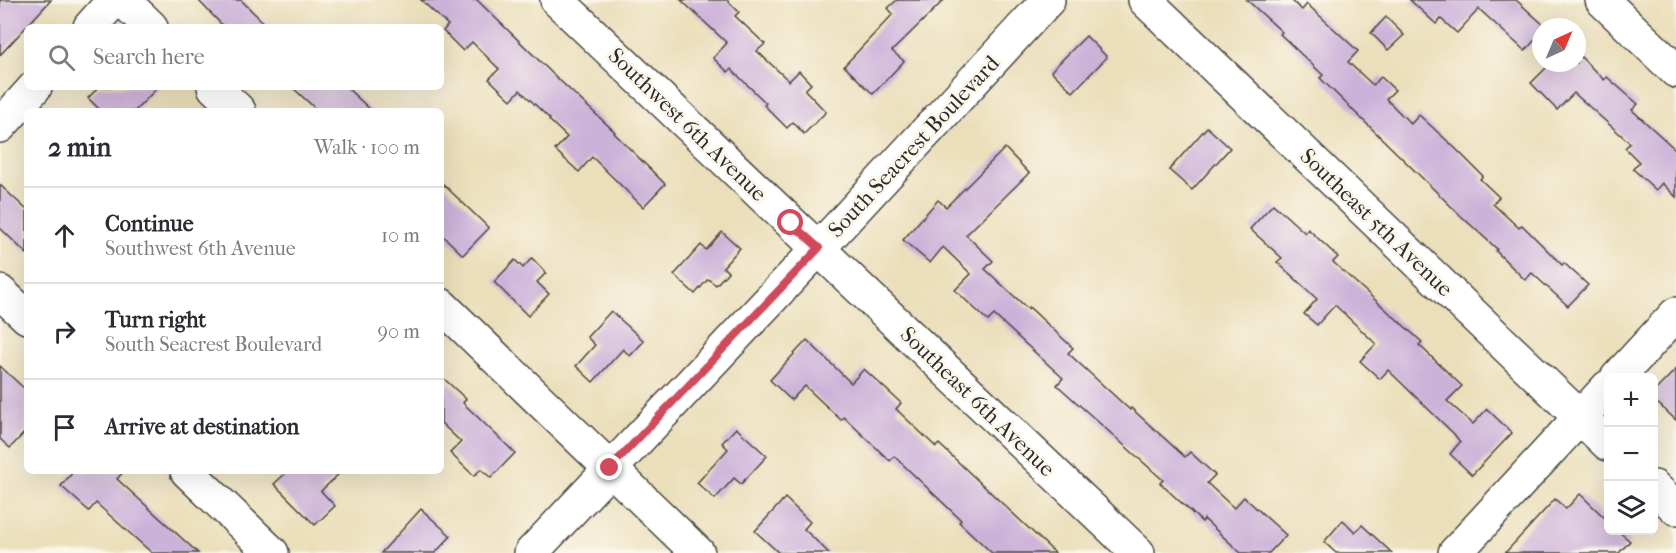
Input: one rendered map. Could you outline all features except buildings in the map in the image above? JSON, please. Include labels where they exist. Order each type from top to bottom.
[{"type":"street","points":[[93,24],[114,0]]},
{"type":"street","points":[[123,0],[149,24]]},
{"type":"street","name":"Southwest 6th Avenue","points":[[557,0],[819,248]]},
{"type":"street","name":"South Seacrest Boulevard","points":[[531,553],[819,248],[1048,0]]},
{"type":"street","name":"Southeast 5th Avenue","points":[[1145,0],[1604,440]]},
{"type":"street","points":[[1602,0],[1676,71]]},
{"type":"street","points":[[0,126],[32,90]]},
{"type":"street","points":[[217,90],[236,108]]},
{"type":"street","name":"Southeast 6th Avenue","points":[[819,248],[1138,553]]},
{"type":"street","points":[[0,291],[24,314]]},
{"type":"street","points":[[444,308],[698,553]]},
{"type":"street","points":[[1622,373],[1676,314]]},
{"type":"street","points":[[1455,553],[1604,391]]},
{"type":"street","points":[[190,474],[272,553]]},
{"type":"street","points":[[1658,492],[1676,508]]},
{"type":"route","points":[[610,468],[819,248],[791,223]]}]
